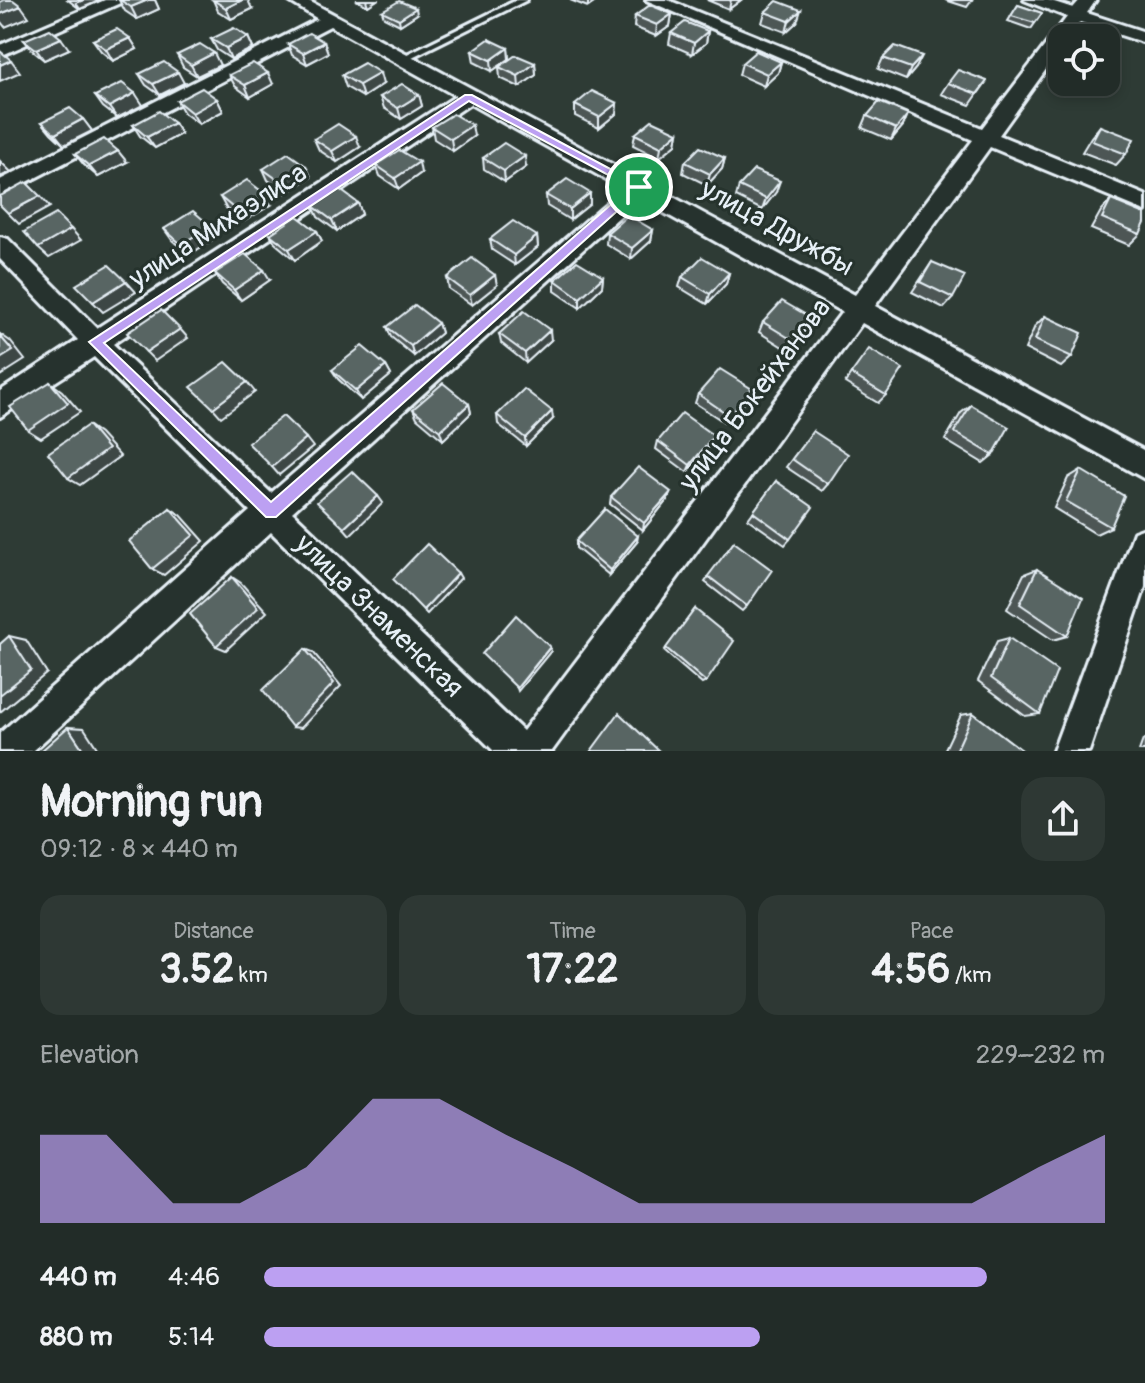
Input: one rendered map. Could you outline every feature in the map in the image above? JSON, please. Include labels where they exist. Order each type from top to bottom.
[{"type":"street","points":[[0,51],[119,0]]},
{"type":"street","name":"улица Дружбы","points":[[295,0],[1145,466]]},
{"type":"street","points":[[654,0],[1145,203]]},
{"type":"street","points":[[1032,0],[1082,8],[1145,38]]},
{"type":"street","name":"улица Бокейханова","points":[[530,751],[983,137],[1082,8]]},
{"type":"street","points":[[0,189],[330,20]]},
{"type":"street","name":"улица Михаэлиса","points":[[0,405],[468,97]]},
{"type":"street","points":[[7,751],[271,512],[639,187]]},
{"type":"street","name":"улица Знаменская","points":[[0,245],[95,342],[519,751]]},
{"type":"street","points":[[1071,751],[1145,543]]},
{"type":"lane","points":[[401,59],[523,0]]},
{"type":"building","points":[[13,0],[21,6],[0,14],[0,2]]},
{"type":"building","points":[[120,0],[148,0],[131,7]]},
{"type":"building","points":[[213,0],[242,0],[226,8]]},
{"type":"building","points":[[399,1],[416,8],[399,19],[382,11]]},
{"type":"building","points":[[777,1],[801,10],[789,21],[765,12]]},
{"type":"building","points":[[650,5],[672,14],[657,25],[635,16]]},
{"type":"building","points":[[1018,5],[1042,13],[1035,23],[1011,16]]},
{"type":"building","points":[[685,22],[708,31],[694,43],[671,33]]},
{"type":"building","points":[[234,28],[248,37],[226,48],[211,39]]},
{"type":"building","points":[[50,29],[61,38],[36,49],[24,40]]},
{"type":"building","points":[[117,29],[130,38],[106,49],[93,40]]},
{"type":"building","points":[[309,33],[324,42],[303,53],[288,44]]},
{"type":"building","points":[[489,39],[508,48],[491,60],[472,51]]},
{"type":"building","points":[[200,44],[214,53],[191,65],[177,55]]},
{"type":"building","points":[[895,46],[922,56],[911,68],[883,58]]},
{"type":"building","points":[[0,51],[11,60],[0,65]]},
{"type":"building","points":[[756,51],[781,62],[767,74],[742,63]]},
{"type":"building","points":[[516,55],[535,63],[518,76],[499,67]]},
{"type":"building","points":[[164,62],[178,72],[153,84],[139,74]]},
{"type":"building","points":[[253,63],[268,73],[245,85],[229,75]]},
{"type":"building","points":[[364,63],[380,73],[359,85],[342,75]]},
{"type":"building","points":[[958,70],[987,81],[977,94],[948,83]]},
{"type":"building","points":[[122,83],[135,93],[109,107],[95,96]]},
{"type":"building","points":[[402,84],[419,95],[398,108],[380,97]]},
{"type":"building","points":[[202,88],[217,99],[192,113],[177,101]]},
{"type":"building","points":[[592,91],[617,103],[599,117],[575,105]]},
{"type":"building","points":[[879,102],[908,114],[896,129],[867,116]]},
{"type":"building","points":[[70,108],[83,119],[55,134],[42,122]]},
{"type":"building","points":[[159,111],[174,123],[147,137],[133,125]]},
{"type":"building","points":[[453,114],[472,125],[451,139],[432,127]]},
{"type":"building","points":[[652,120],[678,132],[661,147],[635,134]]},
{"type":"building","points":[[338,124],[356,136],[332,151],[314,139]]},
{"type":"building","points":[[1100,126],[1134,139],[1126,154],[1092,141]]},
{"type":"building","points":[[104,139],[118,151],[89,166],[75,154]]},
{"type":"building","points":[[504,143],[525,156],[504,171],[483,158]]},
{"type":"building","points":[[700,147],[725,158],[710,174],[685,162]]},
{"type":"building","points":[[399,150],[419,162],[395,178],[376,165]]},
{"type":"building","points":[[288,153],[306,166],[281,182],[263,169]]},
{"type":"building","points":[[754,170],[780,181],[766,199],[739,186]]},
{"type":"building","points":[[567,179],[590,193],[570,209],[546,195]]},
{"type":"building","points":[[247,180],[265,194],[237,211],[220,197]]},
{"type":"building","points":[[26,182],[40,196],[8,213],[0,205],[0,196]]},
{"type":"building","points":[[339,189],[358,203],[332,220],[313,206]]},
{"type":"building","points":[[1111,200],[1145,214],[1140,234],[1102,218]]},
{"type":"building","points":[[193,211],[211,226],[181,244],[164,229]]},
{"type":"building","points":[[56,214],[71,229],[38,248],[24,232]]},
{"type":"building","points":[[628,215],[653,230],[632,248],[607,233]]},
{"type":"building","points":[[297,216],[317,231],[289,249],[270,234]]},
{"type":"building","points":[[513,221],[537,236],[514,255],[490,239]]},
{"type":"building","points":[[245,254],[264,270],[234,290],[215,273]]},
{"type":"building","points":[[702,257],[729,273],[710,294],[682,277]]},
{"type":"building","points":[[472,258],[495,275],[470,295],[447,278]]},
{"type":"building","points":[[577,261],[603,277],[580,298],[555,280]]},
{"type":"building","points":[[932,262],[965,276],[953,298],[920,282]]},
{"type":"building","points":[[109,265],[126,281],[93,302],[76,285]]},
{"type":"building","points":[[782,301],[813,319],[794,341],[763,322]]},
{"type":"building","points":[[415,305],[438,323],[411,346],[387,327]]},
{"type":"building","points":[[161,310],[180,329],[146,352],[127,333]]},
{"type":"building","points":[[524,311],[550,330],[525,353],[499,334]]},
{"type":"building","points":[[1045,316],[1082,333],[1072,357],[1035,340]]},
{"type":"building","points":[[0,336],[13,351],[0,359]]},
{"type":"building","points":[[362,346],[386,366],[356,391],[332,370]]},
{"type":"building","points":[[869,349],[903,369],[886,395],[851,374]]},
{"type":"building","points":[[226,362],[247,382],[213,408],[191,387]]},
{"type":"building","points":[[720,369],[752,389],[730,416],[698,394]]},
{"type":"building","points":[[50,382],[68,403],[28,430],[10,407]]},
{"type":"building","points":[[443,383],[469,404],[440,431],[413,409]]},
{"type":"building","points":[[524,389],[552,411],[525,438],[497,415]]},
{"type":"building","points":[[971,405],[1009,427],[993,455],[954,432]]},
{"type":"building","points":[[682,413],[714,436],[690,465],[658,441]]},
{"type":"building","points":[[283,416],[306,438],[272,467],[248,443]]},
{"type":"building","points":[[88,425],[108,449],[68,478],[48,453]]},
{"type":"building","points":[[813,431],[848,454],[828,484],[792,459]]},
{"type":"building","points":[[638,467],[671,492],[644,523],[611,497]]},
{"type":"building","points":[[1081,470],[1124,496],[1111,527],[1066,501]]},
{"type":"building","points":[[352,471],[378,496],[344,528],[317,502]]},
{"type":"building","points":[[776,481],[813,507],[790,539],[753,512]]},
{"type":"building","points":[[170,508],[194,535],[152,569],[129,541]]},
{"type":"building","points":[[605,509],[638,536],[610,570],[576,541]]},
{"type":"building","points":[[734,542],[772,570],[747,606],[708,576]]},
{"type":"building","points":[[427,544],[458,573],[423,610],[393,579]]},
{"type":"building","points":[[1037,569],[1083,598],[1067,636],[1020,604]]},
{"type":"building","points":[[232,577],[258,608],[216,646],[190,614]]},
{"type":"building","points":[[695,609],[734,641],[706,682],[666,648]]},
{"type":"building","points":[[516,615],[550,647],[517,688],[482,654]]},
{"type":"building","points":[[9,636],[31,670],[0,695],[0,644]]},
{"type":"building","points":[[1009,638],[1057,671],[1040,714],[991,678]]},
{"type":"building","points":[[305,649],[334,683],[292,727],[263,690]]},
{"type":"building","points":[[619,713],[659,751],[591,751]]},
{"type":"building","points":[[973,713],[1023,751],[956,751]]},
{"type":"building","points":[[68,727],[84,751],[41,751]]},
{"type":"route","points":[[468,97],[639,187],[271,512],[95,342],[468,97]]}]
